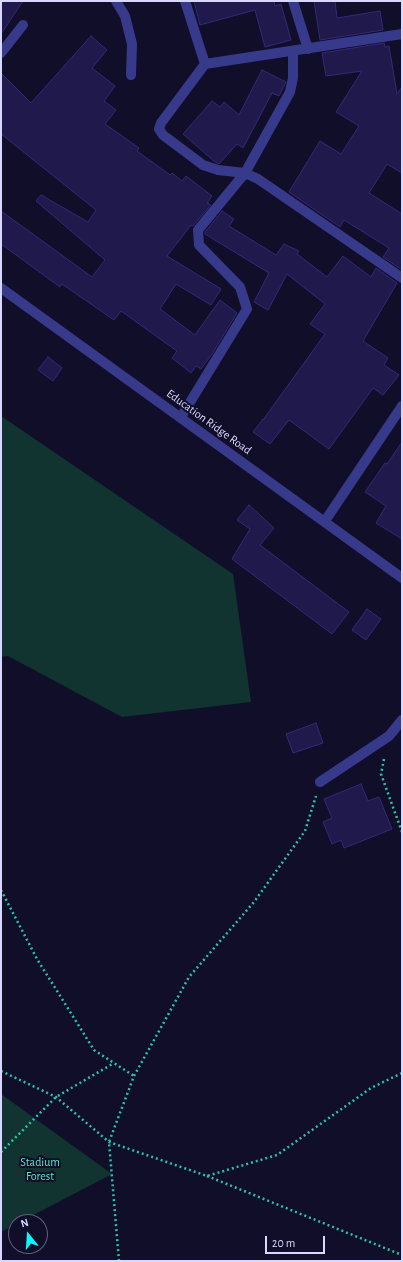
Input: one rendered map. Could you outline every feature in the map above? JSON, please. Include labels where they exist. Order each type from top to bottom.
[{"type":"street","points":[[116,1],[125,16],[132,44],[131,74]]},
{"type":"street","points":[[184,1],[205,64]]},
{"type":"street","points":[[293,1],[308,49]]},
{"type":"street","points":[[1,53],[23,25]]},
{"type":"street","points":[[402,34],[205,64],[161,123],[159,129],[167,139],[203,165],[218,170],[245,173],[258,179],[402,278]]},
{"type":"street","points":[[180,417],[247,309],[240,287],[199,245],[197,234],[198,230],[245,173],[290,92],[293,78],[293,51]]},
{"type":"street","name":"Education Ridge Road","points":[[1,288],[402,578]]},
{"type":"street","points":[[325,521],[402,406]]},
{"type":"street","points":[[320,782],[389,736],[402,720]]},
{"type":"path","points":[[389,736],[380,774],[402,832]]},
{"type":"path","points":[[119,1261],[109,1142],[134,1076],[189,977],[254,902],[306,831],[320,782]]},
{"type":"path","points":[[1,890],[37,959],[94,1050],[134,1076]]},
{"type":"path","points":[[1,1152],[56,1097],[114,1063]]},
{"type":"path","points":[[1,1071],[56,1097],[109,1142],[207,1176],[402,1255]]},
{"type":"path","points":[[207,1176],[277,1155],[371,1088],[402,1073]]},
{"type":"green space","points":[[1,416],[233,574],[251,702],[122,717],[8,656],[1,657]]},
{"type":"green space","name":"Stadium Forest","points":[[1,1094],[112,1174],[35,1214],[8,1214],[8,1228],[1,1232]]},
{"type":"building","points":[[1,1],[23,1],[1,34]]},
{"type":"building","points":[[194,1],[274,1],[275,6],[281,4],[291,40],[265,47],[255,10],[200,25]]},
{"type":"building","points":[[314,1],[335,1],[337,18],[380,11],[383,30],[320,40]]},
{"type":"building","points":[[91,36],[107,50],[92,68],[115,86],[104,101],[116,110],[105,124],[139,148],[137,151],[170,175],[172,173],[182,181],[186,176],[212,196],[207,203],[211,205],[193,226],[191,225],[167,256],[221,289],[211,305],[176,284],[160,309],[195,335],[220,300],[237,313],[201,369],[196,366],[191,373],[172,358],[177,351],[121,311],[114,320],[62,284],[60,287],[1,244],[1,211],[92,277],[105,260],[36,201],[41,195],[88,222],[96,210],[1,134],[1,73],[31,103]]},
{"type":"building","points":[[384,43],[385,47],[389,46],[397,94],[402,87],[402,173],[387,164],[369,193],[402,214],[402,270],[383,257],[389,248],[344,220],[340,227],[289,192],[320,141],[341,154],[359,126],[336,112],[362,71],[326,76],[322,53]]},
{"type":"building","points":[[262,70],[286,82],[279,96],[272,93],[243,148],[237,144],[219,164],[183,134],[212,101],[220,107],[224,102],[239,115]]},
{"type":"building","points":[[222,211],[234,219],[229,226],[276,255],[284,244],[299,251],[297,254],[327,277],[343,256],[371,277],[376,268],[397,283],[363,341],[388,358],[384,365],[399,375],[383,395],[373,388],[329,449],[289,420],[270,444],[253,432],[325,334],[310,324],[325,304],[287,274],[268,310],[254,302],[269,273],[205,234]]},
{"type":"building","points":[[48,357],[62,368],[53,381],[38,370]]},
{"type":"building","points":[[402,442],[402,539],[376,523],[386,506],[365,492]]},
{"type":"building","points":[[249,505],[274,528],[260,545],[349,612],[332,634],[232,559],[250,529],[237,520]]},
{"type":"building","points":[[367,609],[381,619],[366,640],[352,630]]},
{"type":"building","points":[[316,723],[323,743],[293,753],[286,734]]},
{"type":"building","points":[[361,784],[368,801],[379,797],[392,829],[344,848],[341,840],[332,844],[323,822],[332,818],[324,799]]}]
